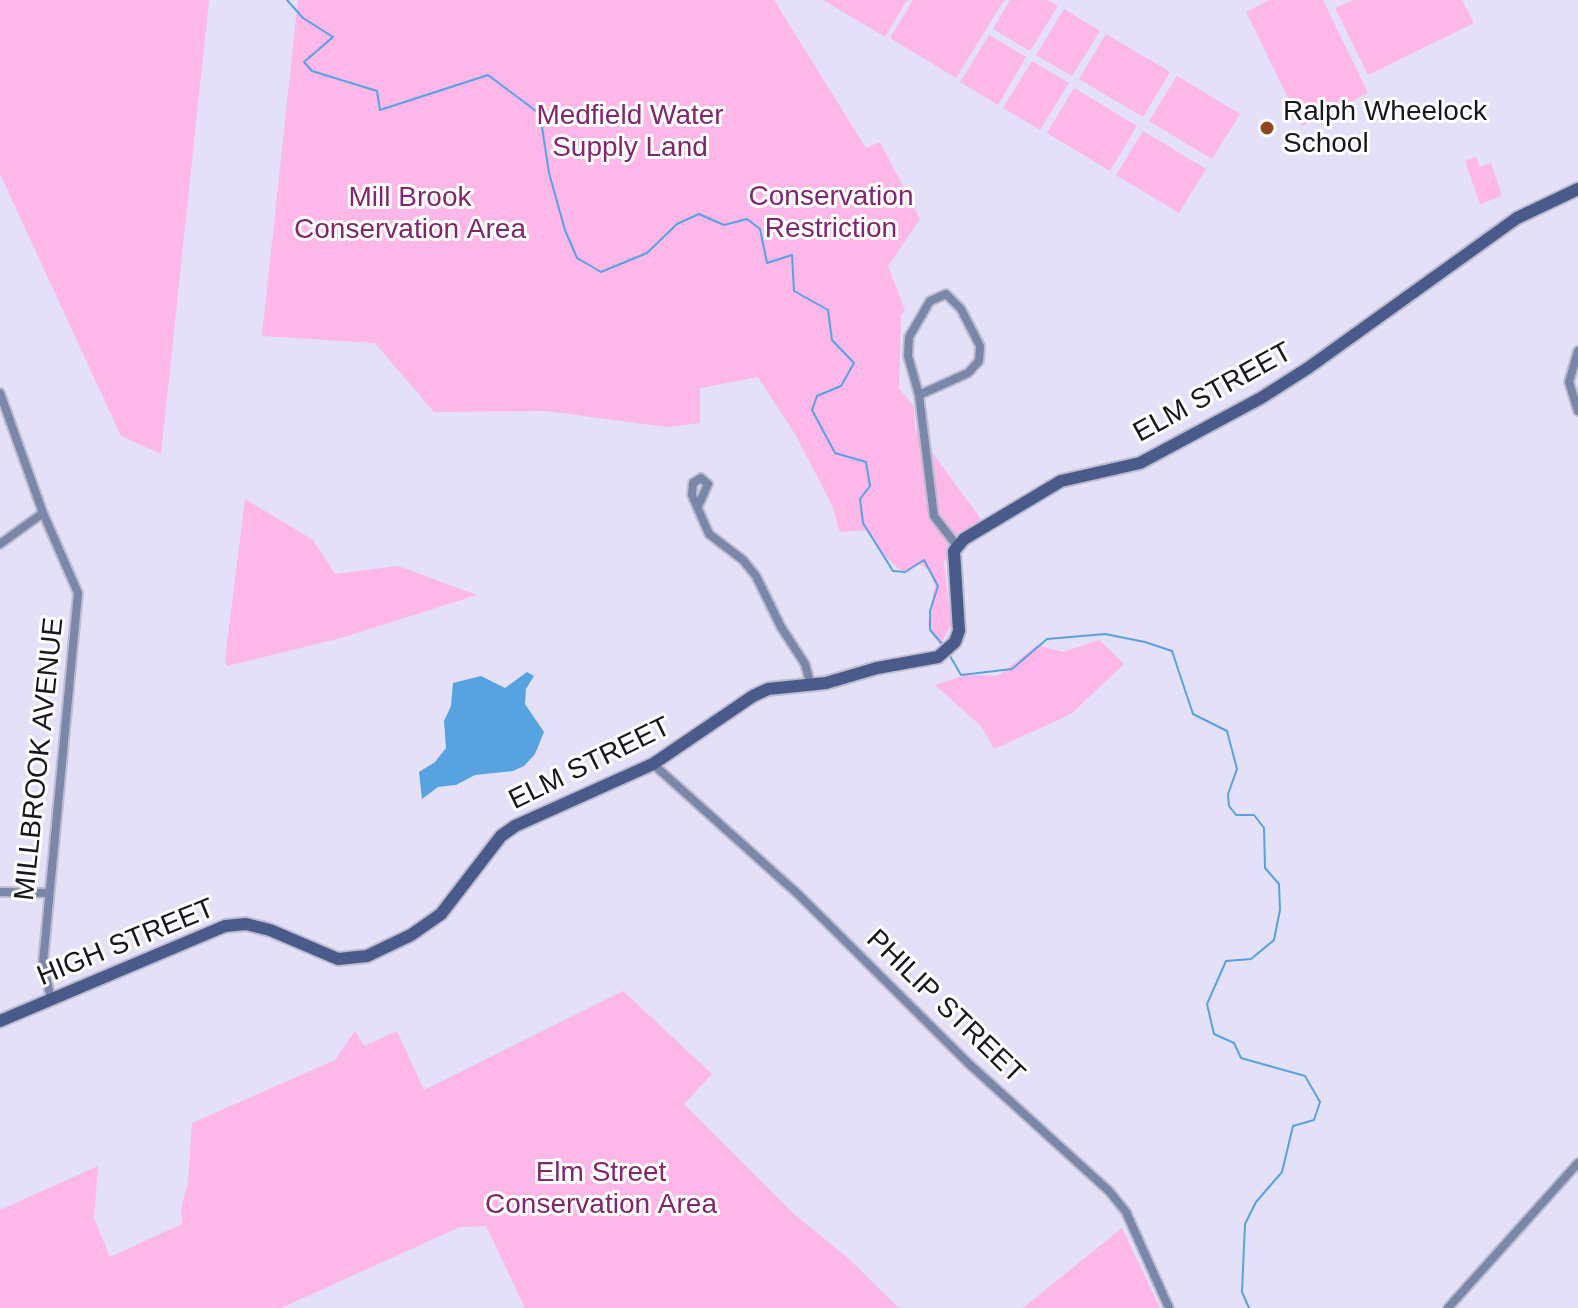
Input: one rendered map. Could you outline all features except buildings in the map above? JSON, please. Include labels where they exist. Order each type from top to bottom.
[{"type":"street","name":"ELM STREET","points":[[362,957],[432,922],[501,836],[515,826],[653,764],[768,689],[811,686],[877,668],[926,661],[948,650],[955,642],[960,624],[954,560],[957,546],[1061,481],[1140,463],[1261,398],[1327,355],[1517,218],[1578,189]]},
{"type":"street","points":[[919,395],[968,373],[979,361],[980,346],[961,309],[946,294],[930,301],[909,337],[910,370],[919,395],[934,516],[957,546]]},
{"type":"street","points":[[1578,351],[1569,382],[1578,411]]},
{"type":"street","name":"MILLBROOK AVENUE","points":[[0,393],[43,513],[78,593],[43,963],[51,999]]},
{"type":"street","points":[[699,504],[709,534],[743,560],[756,576],[781,627],[805,664],[811,686]]},
{"type":"street","points":[[0,544],[43,513]]},
{"type":"street","name":"PHILIP STREET","points":[[653,764],[799,895],[968,1063],[1109,1191],[1126,1212],[1169,1308]]},
{"type":"street","points":[[0,892],[48,893]]},
{"type":"street","name":"HIGH STREET","points":[[0,1021],[225,926],[246,924],[270,930],[338,959],[362,957]]},
{"type":"street","points":[[1448,1308],[1578,1163]]},
{"type":"green space","points":[[0,0],[209,0],[161,454],[121,436],[0,174]]},
{"type":"green space","points":[[298,0],[774,0],[866,148],[880,142],[920,219],[888,266],[905,310],[901,315],[899,389],[914,406],[915,429],[981,519],[954,539],[944,563],[951,624],[940,646],[928,624],[935,585],[929,570],[920,564],[908,571],[900,570],[882,553],[866,530],[840,532],[832,505],[796,436],[758,377],[700,388],[700,423],[667,427],[546,411],[434,412],[375,343],[262,336]]},
{"type":"green space","points":[[823,0],[907,0],[885,37]]},
{"type":"green space","points":[[913,0],[1004,0],[956,78],[890,38]]},
{"type":"green space","points":[[1010,0],[1048,0],[1058,6],[1030,51],[993,29]]},
{"type":"green space","points":[[1269,0],[1323,0],[1368,93],[1302,126],[1246,12]]},
{"type":"green space","points":[[1353,0],[1462,0],[1474,23],[1368,75],[1335,8]]},
{"type":"green space","points":[[1064,9],[1100,31],[1072,76],[1036,55]]},
{"type":"green space","points":[[1106,34],[1170,72],[1143,117],[1079,79]]},
{"type":"green space","points":[[989,35],[1026,57],[998,105],[960,82]]},
{"type":"green space","points":[[1032,61],[1069,83],[1040,130],[1003,108]]},
{"type":"green space","points":[[1177,76],[1240,114],[1212,159],[1149,121]]},
{"type":"green space","points":[[1074,88],[1137,126],[1110,171],[1047,133]]},
{"type":"green space","points":[[1143,131],[1206,169],[1179,213],[1116,175]]},
{"type":"green space","points":[[1476,157],[1480,167],[1491,163],[1502,196],[1480,204],[1465,161]]},
{"type":"green space","points":[[245,499],[313,540],[335,574],[398,566],[477,595],[341,638],[227,666],[225,660]]},
{"type":"green space","points":[[1099,640],[1124,664],[1071,714],[994,749],[981,726],[935,685],[965,675],[998,676],[1037,645],[1063,652]]},
{"type":"green space","name":"Elm Street Conservation Area","points":[[623,991],[712,1074],[684,1104],[794,1214],[849,1259],[899,1308],[525,1308],[486,1226],[460,1227],[281,1308],[0,1308],[0,1210],[98,1166],[94,1218],[110,1257],[182,1224],[181,1209],[188,1183],[192,1123],[335,1060],[355,1031],[364,1046],[397,1031],[424,1090]]},
{"type":"green space","points":[[1122,1228],[1160,1308],[1023,1308]]},
{"type":"water","points":[[527,672],[534,676],[526,689],[525,704],[544,732],[535,754],[524,766],[513,771],[475,775],[456,785],[438,787],[422,799],[419,772],[435,762],[446,748],[444,721],[451,706],[453,683],[481,676],[505,688]]},
{"type":"waterway","points":[[287,0],[303,18],[333,37],[304,62],[312,71],[377,91],[380,110],[488,75],[540,114],[549,173],[565,230],[577,258],[601,272],[647,253],[677,224],[699,214],[724,225],[747,219],[760,229],[767,263],[792,255],[794,291],[828,310],[832,340],[854,363],[841,386],[817,396],[812,410],[835,453],[866,462],[870,486],[860,499],[863,523],[893,571],[905,572],[924,560],[938,586],[930,611],[930,630],[943,645]]},
{"type":"waterway","points":[[950,656],[961,675],[1012,669],[1047,639],[1105,634],[1145,642],[1172,651],[1193,714],[1227,731],[1237,769],[1228,794],[1229,806],[1236,815],[1254,815],[1264,828],[1265,868],[1279,884],[1280,910],[1274,940],[1251,959],[1226,961],[1207,1004],[1214,1034],[1234,1043],[1241,1058],[1305,1076],[1320,1102],[1314,1120],[1293,1126],[1282,1172],[1256,1202],[1245,1224],[1242,1292],[1249,1308]]},
{"type":"place","name":"Ralph Wheelock School","points":[[1267,128]]},
{"type":"park label","name":"Medfield Water Supply Land","points":[[630,132]]},
{"type":"park label","name":"Conservation Restriction","points":[[831,213]]},
{"type":"park label","name":"Mill Brook Conservation Area","points":[[410,214]]}]
